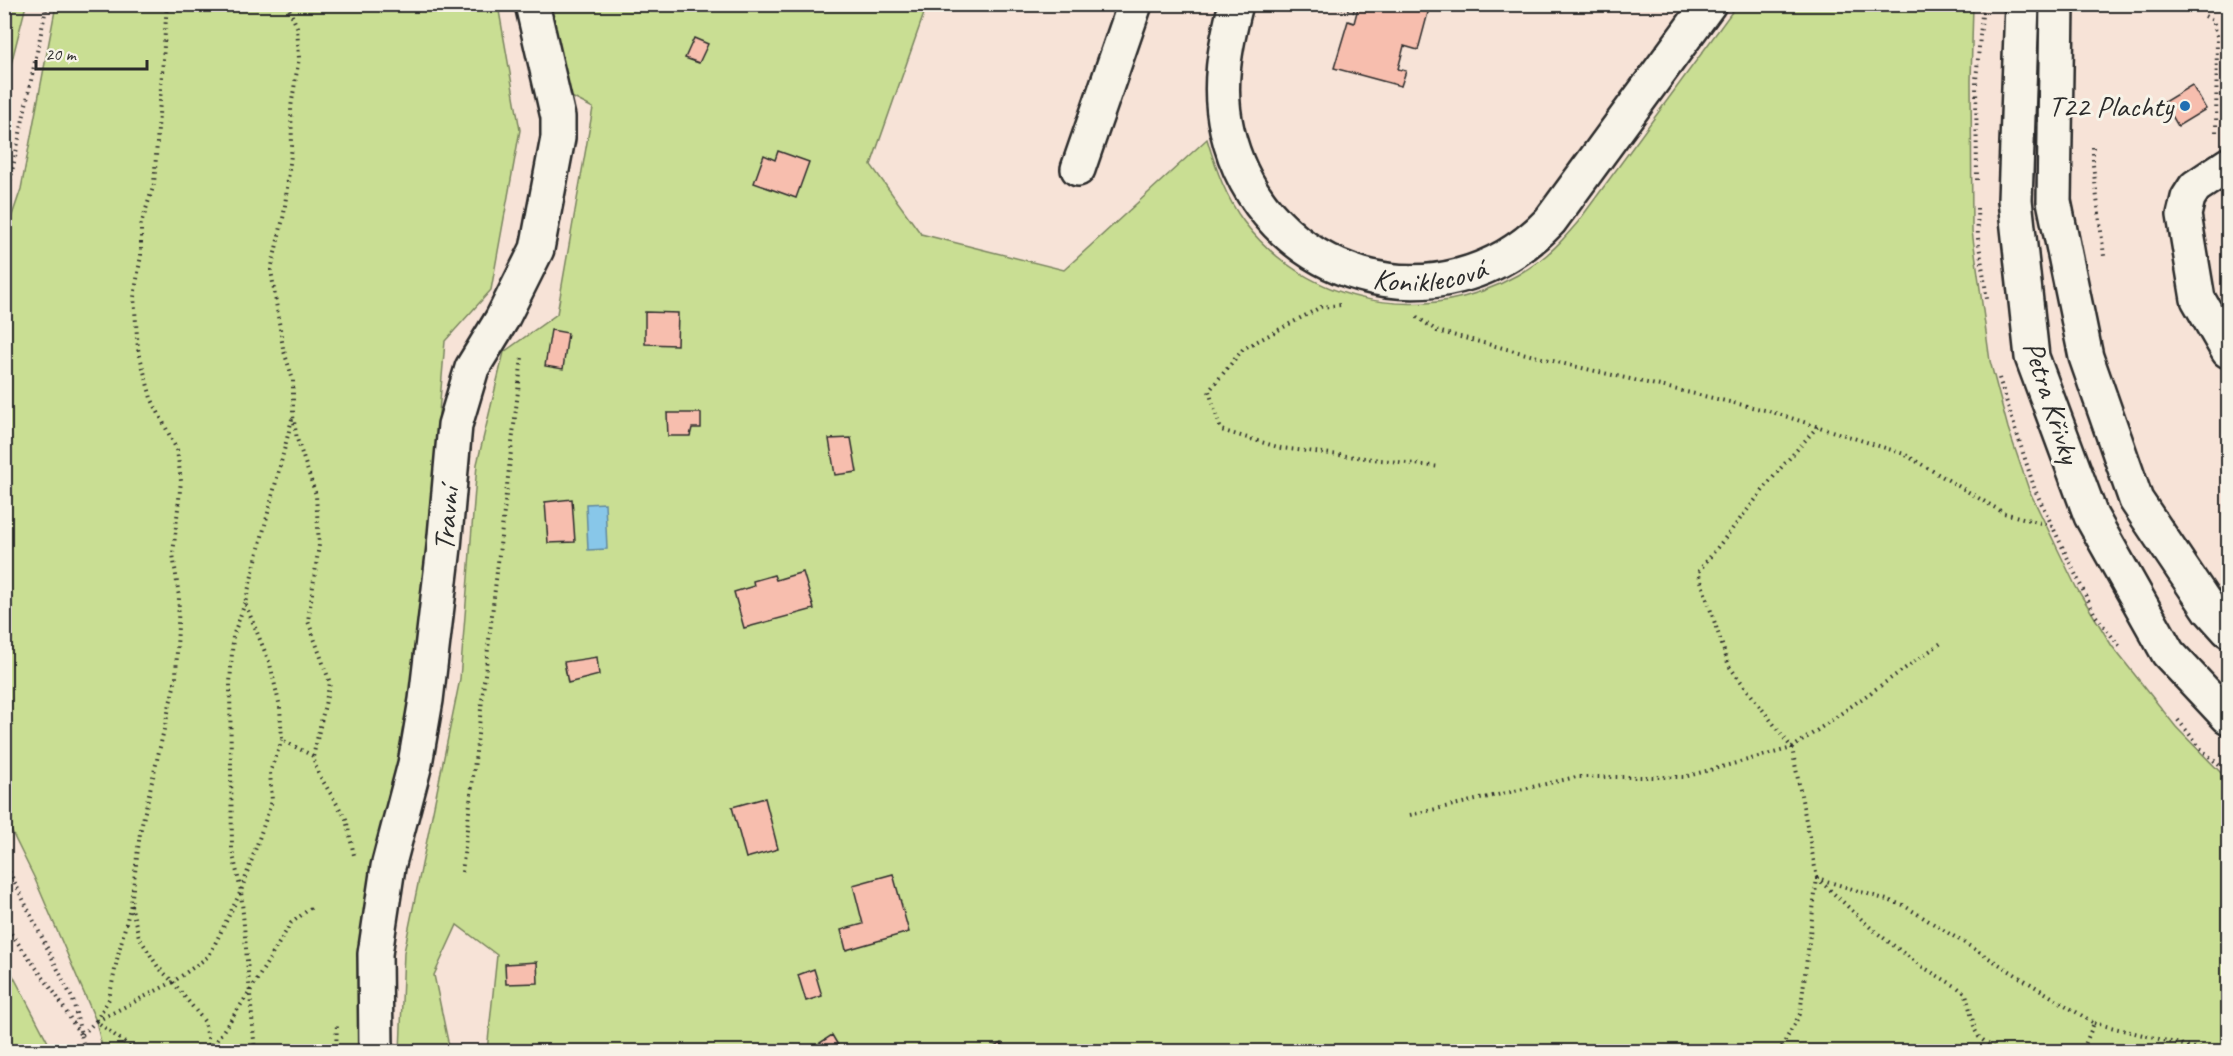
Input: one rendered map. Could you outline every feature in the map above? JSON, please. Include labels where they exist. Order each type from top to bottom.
[{"type":"street","name":"Travní","points":[[376,1052],[375,954],[388,867],[415,764],[426,700],[444,547],[455,425],[472,368],[502,319],[537,249],[558,138],[558,117],[532,4]]},
{"type":"street","points":[[1078,169],[1136,4]]},
{"type":"street","name":"Koniklecová","points":[[1236,4],[1222,72],[1223,103],[1233,150],[1251,189],[1279,227],[1307,250],[1336,267],[1367,276],[1400,281],[1447,278],[1485,268],[1513,253],[1536,235],[1550,221],[1709,4]]},
{"type":"street","name":"Petra Křivky","points":[[2022,4],[2015,200],[2032,357],[2091,516],[2168,654],[2229,717]]},
{"type":"street","name":"Petra Křivky","points":[[2057,4],[2055,201],[2086,357],[2136,500],[2210,610],[2229,630]]},
{"type":"street","points":[[2221,170],[2195,187],[2188,198],[2184,215],[2198,299],[2229,351]]},
{"type":"path","points":[[4,210],[47,4]]},
{"type":"path","points":[[81,1035],[96,1021],[110,999],[131,904],[140,833],[176,678],[179,597],[173,554],[181,481],[177,450],[151,398],[138,349],[134,297],[141,255],[141,225],[154,184],[167,4]]},
{"type":"path","points":[[287,4],[297,27],[299,58],[291,107],[292,146],[284,214],[271,270],[283,348],[293,380],[293,416],[297,439],[316,495],[319,545],[308,621],[330,683],[313,757],[318,773],[346,819],[355,860]]},
{"type":"path","points":[[1330,4],[1357,12]]},
{"type":"path","points":[[2205,16],[2213,20],[2217,36],[2216,141],[2202,152],[2221,170]]},
{"type":"path","points":[[2094,142],[2093,165],[2105,260]]},
{"type":"path","points":[[1344,304],[1321,307],[1243,349],[1209,391],[1221,430],[1281,448],[1440,467]]},
{"type":"path","points":[[1409,312],[1437,331],[1569,365],[1769,411],[1904,454],[2004,513],[2052,525]]},
{"type":"path","points":[[462,872],[523,345],[502,319]]},
{"type":"path","points":[[255,1052],[241,891],[232,850],[230,684],[233,636],[245,603],[293,416]]},
{"type":"path","points":[[1779,1052],[1800,1014],[1817,878],[1792,748],[1729,666],[1698,572],[1779,470],[1818,426]]},
{"type":"path","points":[[96,1021],[174,982],[209,956],[241,891],[272,801],[270,772],[282,740],[280,707],[270,664],[245,603]]},
{"type":"path","points":[[1410,814],[1576,777],[1684,777],[1792,748],[1941,643]]},
{"type":"path","points":[[282,740],[313,757]]},
{"type":"path","points":[[4,861],[73,1000],[85,1052]]},
{"type":"path","points":[[1817,878],[1903,905],[2094,1023],[2212,1052]]},
{"type":"path","points":[[1817,878],[1882,936],[1919,965],[1966,994],[1975,1030],[1979,1037],[1998,1052]]},
{"type":"path","points":[[131,904],[139,937],[158,967],[174,982],[204,1021],[211,1051]]},
{"type":"path","points":[[211,1051],[291,923],[312,907]]},
{"type":"path","points":[[4,924],[56,995],[81,1035]]},
{"type":"path","points":[[336,1052],[338,1016]]},
{"type":"path","points":[[96,1021],[137,1052]]},
{"type":"path","points":[[2082,1052],[2094,1023]]},
{"type":"green space","points":[[4,5],[26,5],[5,88]]},
{"type":"green space","points":[[56,5],[498,5],[520,130],[491,290],[445,341],[412,735],[365,1051],[103,1051],[96,1021],[34,877],[5,818],[5,236],[21,189]]},
{"type":"green space","points":[[542,5],[927,5],[871,165],[921,234],[1064,270],[1207,139],[1232,203],[1244,222],[1273,253],[1307,277],[1344,293],[1384,302],[1424,303],[1464,297],[1503,283],[1539,261],[1555,248],[1578,222],[1737,5],[1973,5],[1972,231],[1990,361],[2008,428],[2029,490],[2076,587],[2112,646],[2176,727],[2228,780],[2228,1051],[487,1051],[497,955],[457,925],[434,975],[450,1051],[400,1052],[404,952],[460,679],[477,464],[504,352],[557,314],[593,108],[554,88]]},
{"type":"green space","points":[[4,963],[8,966],[51,1051],[5,1051]]},
{"type":"water","points":[[605,503],[607,549],[588,550],[586,504]]},
{"type":"building","points":[[1359,4],[1415,4],[1429,9],[1418,50],[1404,46],[1398,69],[1406,71],[1401,86],[1334,68],[1348,21],[1354,23]]},
{"type":"building","points":[[694,38],[708,44],[699,63],[685,58]]},
{"type":"building","name":"T22 Plachty","points":[[2192,85],[2206,109],[2178,126],[2164,102]]},
{"type":"building","points":[[778,151],[809,162],[796,198],[754,183],[764,155],[775,160]]},
{"type":"building","points":[[645,312],[678,313],[677,345],[645,344]]},
{"type":"building","points":[[551,330],[568,333],[563,369],[545,366]]},
{"type":"building","points":[[667,413],[701,413],[701,428],[692,428],[690,436],[668,436]]},
{"type":"building","points":[[851,438],[857,472],[835,475],[829,439]]},
{"type":"building","points":[[572,499],[575,542],[548,543],[545,502]]},
{"type":"building","points":[[803,572],[814,609],[744,628],[734,592],[754,586],[753,581],[774,575],[776,580]]},
{"type":"building","points":[[597,657],[599,675],[568,683],[564,662]]},
{"type":"building","points":[[765,798],[778,849],[746,858],[732,807]]},
{"type":"building","points":[[893,874],[909,932],[846,950],[841,930],[863,924],[853,885]]},
{"type":"building","points":[[537,962],[538,983],[506,984],[505,964]]},
{"type":"building","points":[[814,969],[822,996],[806,1001],[798,975]]},
{"type":"building","points":[[832,1035],[842,1052],[806,1052]]},
{"type":"building","points":[[1002,1043],[1006,1052],[984,1052]]},
{"type":"place","name":"T22 Plachty","points":[[2185,106]]}]
